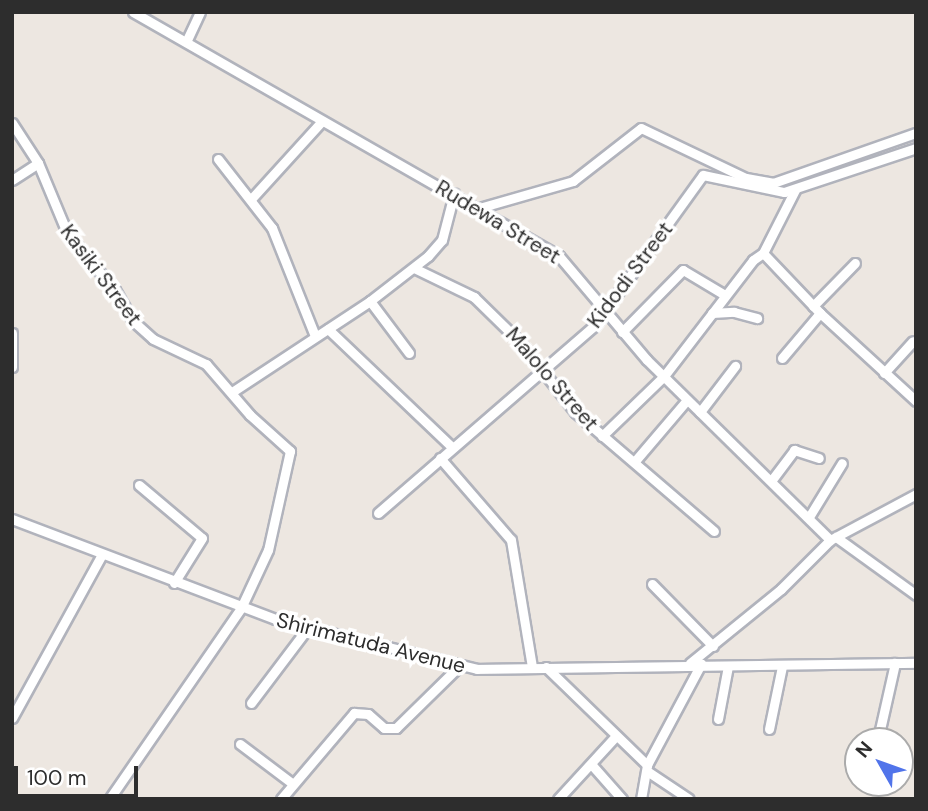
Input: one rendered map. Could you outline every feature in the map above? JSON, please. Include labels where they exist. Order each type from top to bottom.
[{"type":"street","name":"Rudewa Street","points":[[133,12],[479,208],[566,262],[604,315],[808,517],[832,538],[916,595]]},
{"type":"street","points":[[186,42],[200,12]]},
{"type":"street","points":[[252,198],[322,121]]},
{"type":"street","name":"Kasiki Street","points":[[12,123],[38,163],[68,235],[110,284],[132,320],[153,339],[197,357],[290,451],[268,550],[241,608]]},
{"type":"street","points":[[479,208],[573,181],[641,128],[746,178],[772,183],[916,133]]},
{"type":"street","name":"Kidodi Street","points":[[378,513],[604,315],[704,175],[710,173],[765,191],[795,190],[916,148]]},
{"type":"street","points":[[218,159],[252,198],[281,246],[315,336]]},
{"type":"street","points":[[12,180],[38,163]]},
{"type":"street","points":[[602,436],[664,376],[725,295],[763,253],[795,190]]},
{"type":"street","points":[[232,392],[370,301],[414,268],[442,240],[454,194]]},
{"type":"street","points":[[763,253],[820,313],[916,401]]},
{"type":"street","points":[[813,306],[855,263]]},
{"type":"street","name":"Malolo Street","points":[[414,268],[474,298],[544,369],[575,412],[714,531]]},
{"type":"street","points":[[622,332],[683,270],[725,295]]},
{"type":"street","points":[[370,301],[409,353]]},
{"type":"street","points":[[712,313],[734,312],[757,318]]},
{"type":"street","points":[[782,358],[820,313]]},
{"type":"street","points":[[328,329],[452,447]]},
{"type":"street","points":[[12,333],[12,367]]},
{"type":"street","points":[[884,373],[913,341]]},
{"type":"street","points":[[700,412],[735,366]]},
{"type":"street","points":[[635,461],[687,400]]},
{"type":"street","points":[[771,481],[794,450],[819,458]]},
{"type":"street","points":[[440,458],[511,540],[532,667]]},
{"type":"street","points":[[808,517],[842,463]]},
{"type":"street","points":[[139,485],[202,538],[174,583]]},
{"type":"street","points":[[689,664],[781,589],[832,538],[916,494]]},
{"type":"street","name":"Shirimatuda Avenue","points":[[12,519],[241,608],[307,629],[477,669],[689,664],[782,666],[916,663]]},
{"type":"street","points":[[12,718],[102,554]]},
{"type":"street","points":[[652,584],[713,646]]},
{"type":"street","points":[[109,799],[241,608]]},
{"type":"street","points":[[251,703],[307,629]]},
{"type":"street","points":[[881,727],[895,663]]},
{"type":"street","points":[[641,799],[647,768],[701,664]]},
{"type":"street","points":[[281,799],[354,713],[368,714],[384,727],[396,728],[460,665]]},
{"type":"street","points":[[718,719],[728,666]]},
{"type":"street","points":[[769,729],[782,666]]},
{"type":"street","points":[[546,667],[647,768],[689,799]]},
{"type":"street","points":[[558,799],[615,737]]},
{"type":"street","points":[[240,744],[293,784]]},
{"type":"street","points":[[591,764],[622,799]]}]
